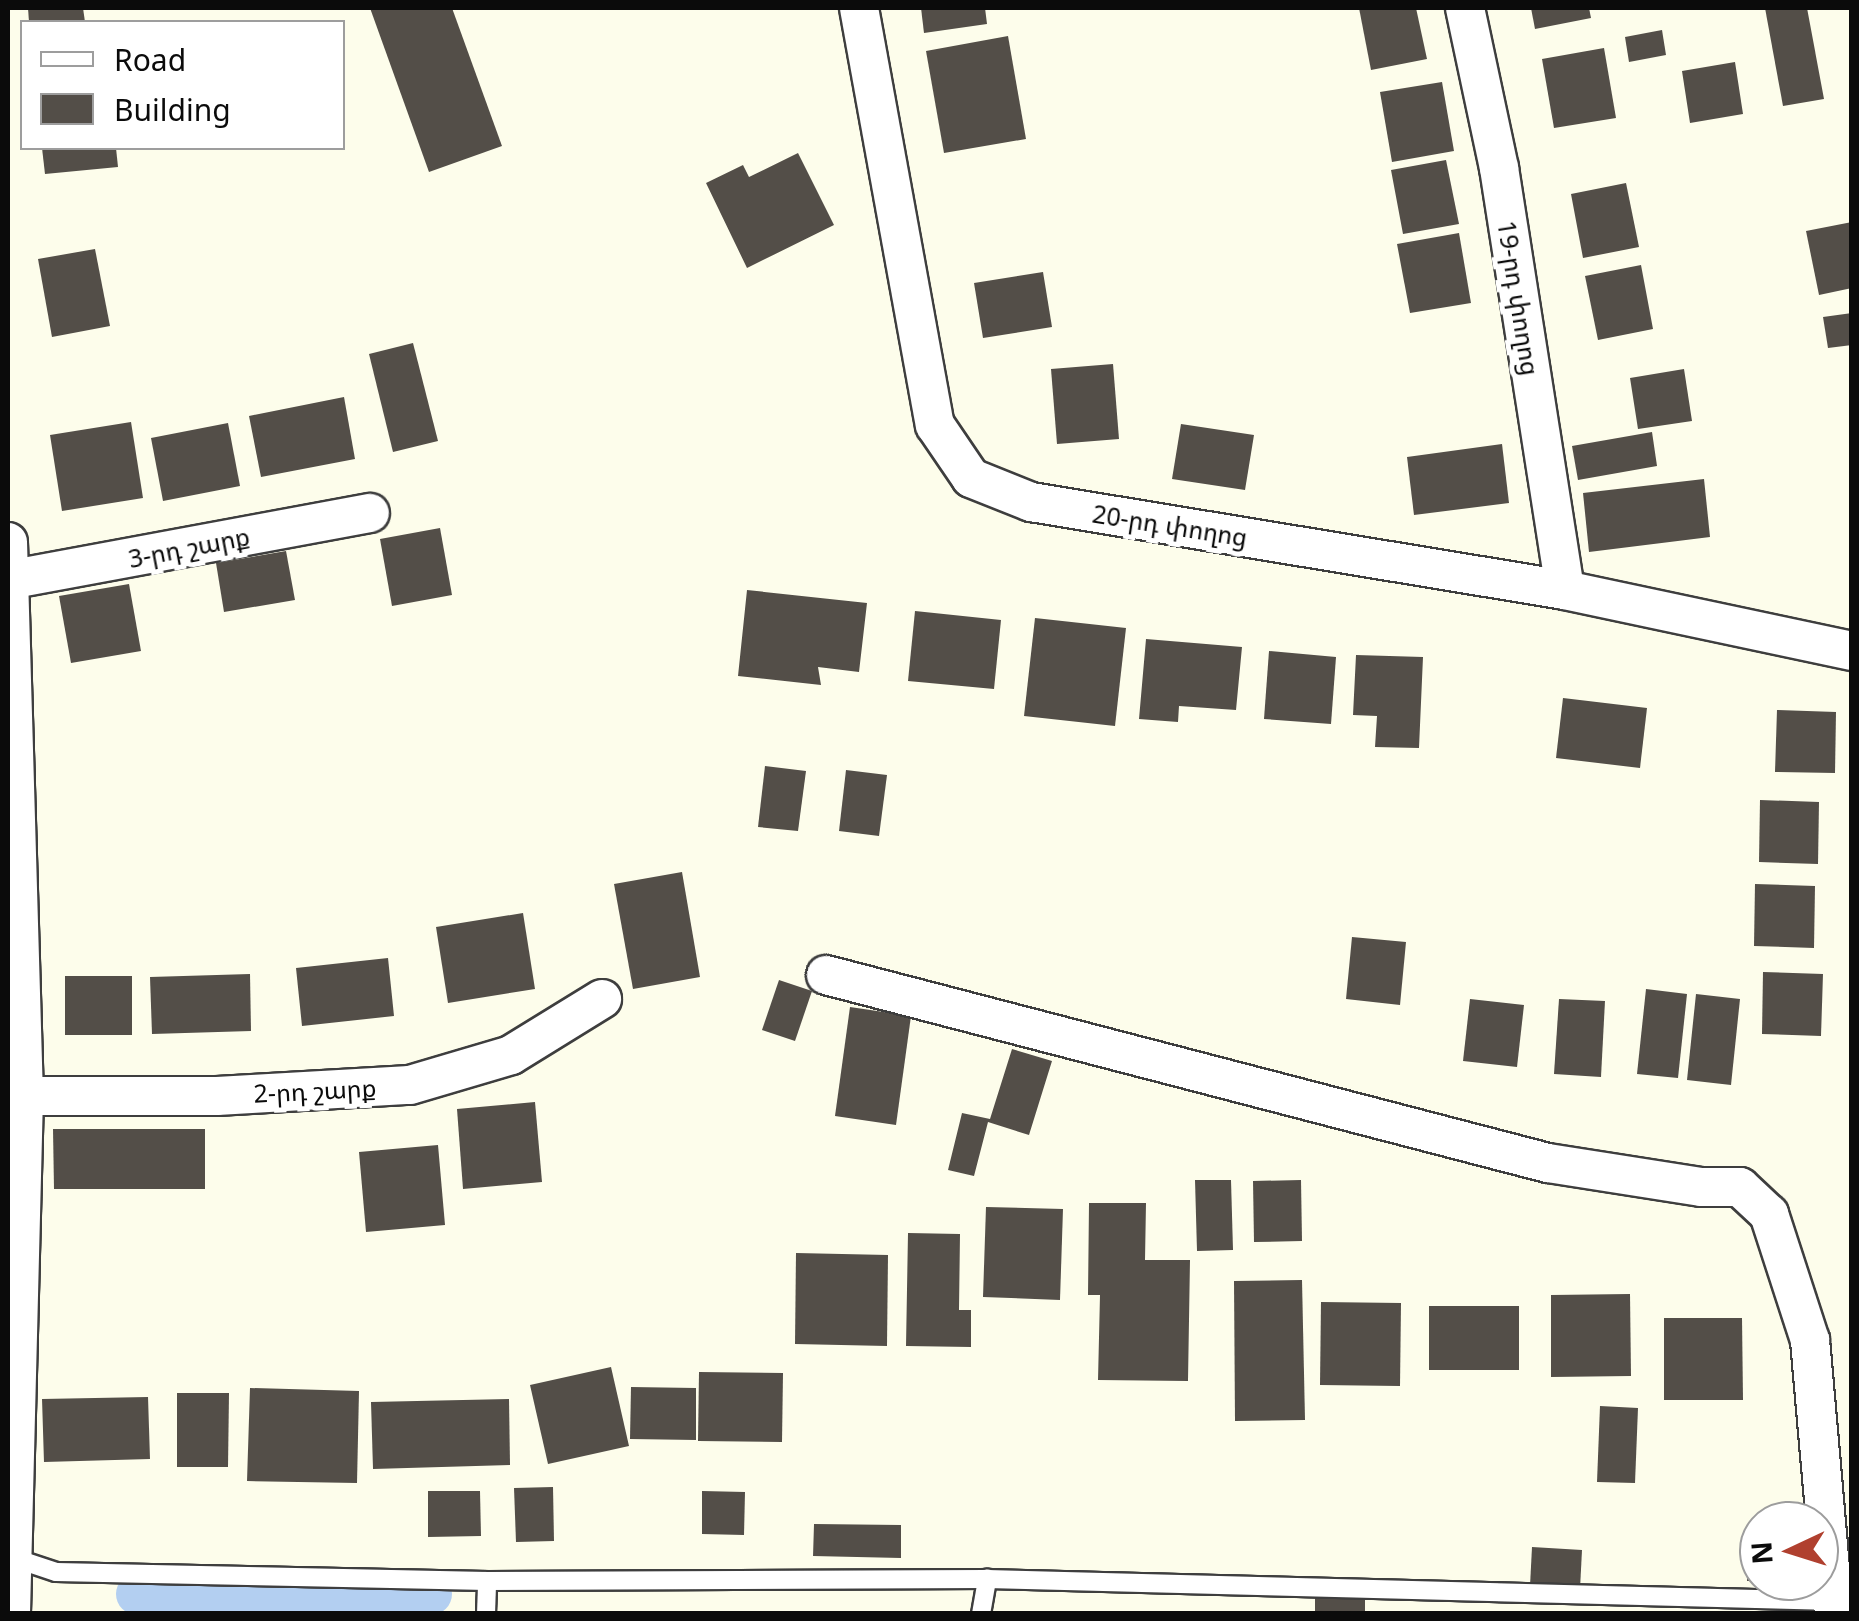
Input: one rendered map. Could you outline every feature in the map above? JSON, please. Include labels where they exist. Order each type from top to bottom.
[{"type":"street","name":"20-րդ փողոց","points":[[859,8],[935,425],[971,478],[1030,502],[1564,590],[1852,651]]},
{"type":"street","name":"19-րդ փողոց","points":[[1465,8],[1499,168],[1564,590]]},
{"type":"street","name":"3-րդ շարք","points":[[9,580],[370,513]]},
{"type":"street","points":[[8,542],[16,1096],[11,1614]]},
{"type":"street","points":[[826,974],[1548,1162],[1701,1187],[1740,1186],[1769,1214],[1810,1340],[1833,1607]]},
{"type":"street","name":"2-րդ շարք","points":[[16,1096],[217,1096],[410,1085],[511,1054],[602,999]]},
{"type":"lane","points":[[12,1556],[56,1572],[487,1581],[986,1580],[1833,1607]]},
{"type":"lane","points":[[982,1614],[986,1580]]},
{"type":"lane","points":[[486,1614],[487,1581]]},
{"type":"building","points":[[28,8],[83,8],[85,20],[29,20]]},
{"type":"building","points":[[370,8],[452,8],[502,146],[429,172]]},
{"type":"building","points":[[921,8],[985,8],[987,24],[924,33]]},
{"type":"building","points":[[1359,8],[1416,8],[1427,59],[1371,70]]},
{"type":"building","points":[[1531,8],[1589,8],[1591,18],[1535,29]]},
{"type":"building","points":[[1765,8],[1807,8],[1824,99],[1783,106]]},
{"type":"building","points":[[1662,30],[1666,55],[1629,62],[1625,37]]},
{"type":"building","points":[[1008,36],[1026,139],[944,153],[926,51]]},
{"type":"building","points":[[1604,48],[1616,118],[1554,128],[1542,59]]},
{"type":"building","points":[[1735,62],[1743,114],[1690,123],[1682,71]]},
{"type":"building","points":[[1442,82],[1454,151],[1392,162],[1380,92]]},
{"type":"building","points":[[42,150],[116,150],[118,167],[45,174]]},
{"type":"building","points":[[798,153],[834,225],[747,268],[706,183],[743,165],[749,177]]},
{"type":"building","points":[[1446,160],[1459,224],[1403,234],[1391,170]]},
{"type":"building","points":[[1626,183],[1639,247],[1583,258],[1571,194]]},
{"type":"building","points":[[1852,222],[1852,288],[1819,295],[1806,231]]},
{"type":"building","points":[[1459,233],[1471,303],[1410,313],[1397,244]]},
{"type":"building","points":[[95,249],[110,326],[52,337],[38,259]]},
{"type":"building","points":[[1641,265],[1653,329],[1598,340],[1585,276]]},
{"type":"building","points":[[1043,272],[1052,327],[983,338],[974,283]]},
{"type":"building","points":[[1852,313],[1852,345],[1828,348],[1823,317]]},
{"type":"building","points":[[413,343],[438,441],[393,452],[369,354]]},
{"type":"building","points":[[1113,364],[1119,439],[1057,444],[1051,369]]},
{"type":"building","points":[[1684,369],[1692,421],[1638,429],[1630,378]]},
{"type":"building","points":[[344,397],[355,459],[261,477],[249,416]]},
{"type":"building","points":[[131,422],[143,498],[62,511],[50,435]]},
{"type":"building","points":[[228,423],[240,486],[163,501],[151,438]]},
{"type":"building","points":[[1181,424],[1254,435],[1245,490],[1172,479]]},
{"type":"building","points":[[1652,432],[1657,466],[1578,480],[1572,446]]},
{"type":"building","points":[[1502,444],[1509,503],[1414,515],[1407,457]]},
{"type":"building","points":[[1704,479],[1710,537],[1589,552],[1583,493]]},
{"type":"building","points":[[440,528],[452,595],[392,606],[380,539]]},
{"type":"building","points":[[286,551],[295,600],[224,612],[216,563]]},
{"type":"building","points":[[129,584],[141,651],[71,663],[59,596]]},
{"type":"building","points":[[747,590],[867,603],[859,672],[818,667],[821,685],[738,676]]},
{"type":"building","points":[[915,611],[1001,620],[994,689],[908,681]]},
{"type":"building","points":[[1035,618],[1126,628],[1115,726],[1024,716]]},
{"type":"building","points":[[1146,639],[1242,647],[1236,710],[1179,706],[1178,722],[1139,719]]},
{"type":"building","points":[[1269,651],[1336,657],[1331,724],[1264,719]]},
{"type":"building","points":[[1356,655],[1423,657],[1419,748],[1375,747],[1377,716],[1353,715]]},
{"type":"building","points":[[1563,698],[1647,708],[1640,768],[1556,758]]},
{"type":"building","points":[[1777,710],[1836,712],[1835,773],[1775,772]]},
{"type":"building","points":[[765,766],[806,771],[798,831],[758,827]]},
{"type":"building","points":[[846,770],[887,775],[879,836],[839,831]]},
{"type":"building","points":[[1760,800],[1819,802],[1818,864],[1759,862]]},
{"type":"building","points":[[682,872],[700,977],[633,989],[614,884]]},
{"type":"building","points":[[1755,884],[1815,886],[1814,948],[1754,946]]},
{"type":"building","points":[[523,913],[535,989],[448,1003],[436,927]]},
{"type":"building","points":[[1352,937],[1406,942],[1400,1005],[1346,999]]},
{"type":"building","points":[[388,958],[394,1016],[302,1026],[296,968]]},
{"type":"building","points":[[1763,972],[1823,974],[1821,1036],[1762,1034]]},
{"type":"building","points":[[250,974],[251,1031],[152,1034],[150,977]]},
{"type":"building","points":[[65,976],[132,976],[132,1035],[65,1035]]},
{"type":"building","points":[[779,980],[812,991],[795,1041],[762,1030]]},
{"type":"building","points":[[1646,989],[1687,994],[1678,1078],[1637,1074]]},
{"type":"building","points":[[1696,994],[1740,999],[1731,1085],[1687,1080]]},
{"type":"building","points":[[1470,999],[1524,1005],[1517,1067],[1463,1061]]},
{"type":"building","points":[[1559,999],[1605,1001],[1601,1077],[1554,1074]]},
{"type":"building","points":[[850,1007],[911,1016],[896,1125],[835,1116]]},
{"type":"building","points":[[1012,1049],[1052,1061],[1029,1135],[988,1122],[974,1176],[948,1170],[962,1113],[990,1119]]},
{"type":"building","points":[[535,1102],[542,1182],[463,1189],[457,1109]]},
{"type":"building","points":[[53,1129],[205,1129],[205,1189],[54,1189]]},
{"type":"building","points":[[438,1145],[445,1225],[366,1232],[359,1152]]},
{"type":"building","points":[[1195,1180],[1231,1180],[1233,1250],[1197,1251]]},
{"type":"building","points":[[1301,1180],[1302,1241],[1254,1242],[1253,1181]]},
{"type":"building","points":[[1089,1203],[1146,1203],[1145,1260],[1190,1260],[1188,1381],[1098,1380],[1100,1295],[1088,1295]]},
{"type":"building","points":[[986,1207],[1063,1209],[1060,1300],[983,1297]]},
{"type":"building","points":[[908,1233],[960,1234],[959,1310],[971,1310],[971,1347],[906,1346]]},
{"type":"building","points":[[796,1253],[888,1255],[887,1346],[795,1344]]},
{"type":"building","points":[[1302,1280],[1305,1420],[1235,1421],[1234,1281]]},
{"type":"building","points":[[1630,1294],[1631,1376],[1551,1377],[1551,1295]]},
{"type":"building","points":[[1321,1302],[1401,1303],[1400,1386],[1320,1385]]},
{"type":"building","points":[[1429,1306],[1519,1306],[1519,1370],[1429,1370]]},
{"type":"building","points":[[1664,1318],[1742,1318],[1743,1400],[1664,1400]]},
{"type":"building","points":[[611,1367],[629,1446],[548,1464],[530,1385]]},
{"type":"building","points":[[699,1372],[783,1373],[782,1442],[698,1441]]},
{"type":"building","points":[[631,1387],[696,1388],[696,1440],[630,1439]]},
{"type":"building","points":[[250,1388],[359,1391],[357,1483],[247,1481]]},
{"type":"building","points":[[177,1393],[229,1393],[228,1467],[177,1467]]},
{"type":"building","points":[[148,1397],[150,1459],[44,1462],[42,1399]]},
{"type":"building","points":[[509,1399],[510,1465],[373,1469],[371,1402]]},
{"type":"building","points":[[1600,1406],[1638,1408],[1635,1483],[1597,1482]]},
{"type":"building","points":[[553,1487],[554,1541],[516,1542],[514,1488]]},
{"type":"building","points":[[428,1491],[480,1491],[481,1536],[428,1537]]},
{"type":"building","points":[[702,1491],[745,1492],[744,1535],[702,1534]]},
{"type":"building","points":[[814,1524],[901,1525],[901,1558],[813,1556]]},
{"type":"building","points":[[1532,1547],[1582,1550],[1580,1589],[1530,1586]]},
{"type":"building","points":[[1315,1593],[1365,1595],[1365,1614],[1315,1614]]},
{"type":"waterway","points":[[137,1594],[431,1594]]}]
